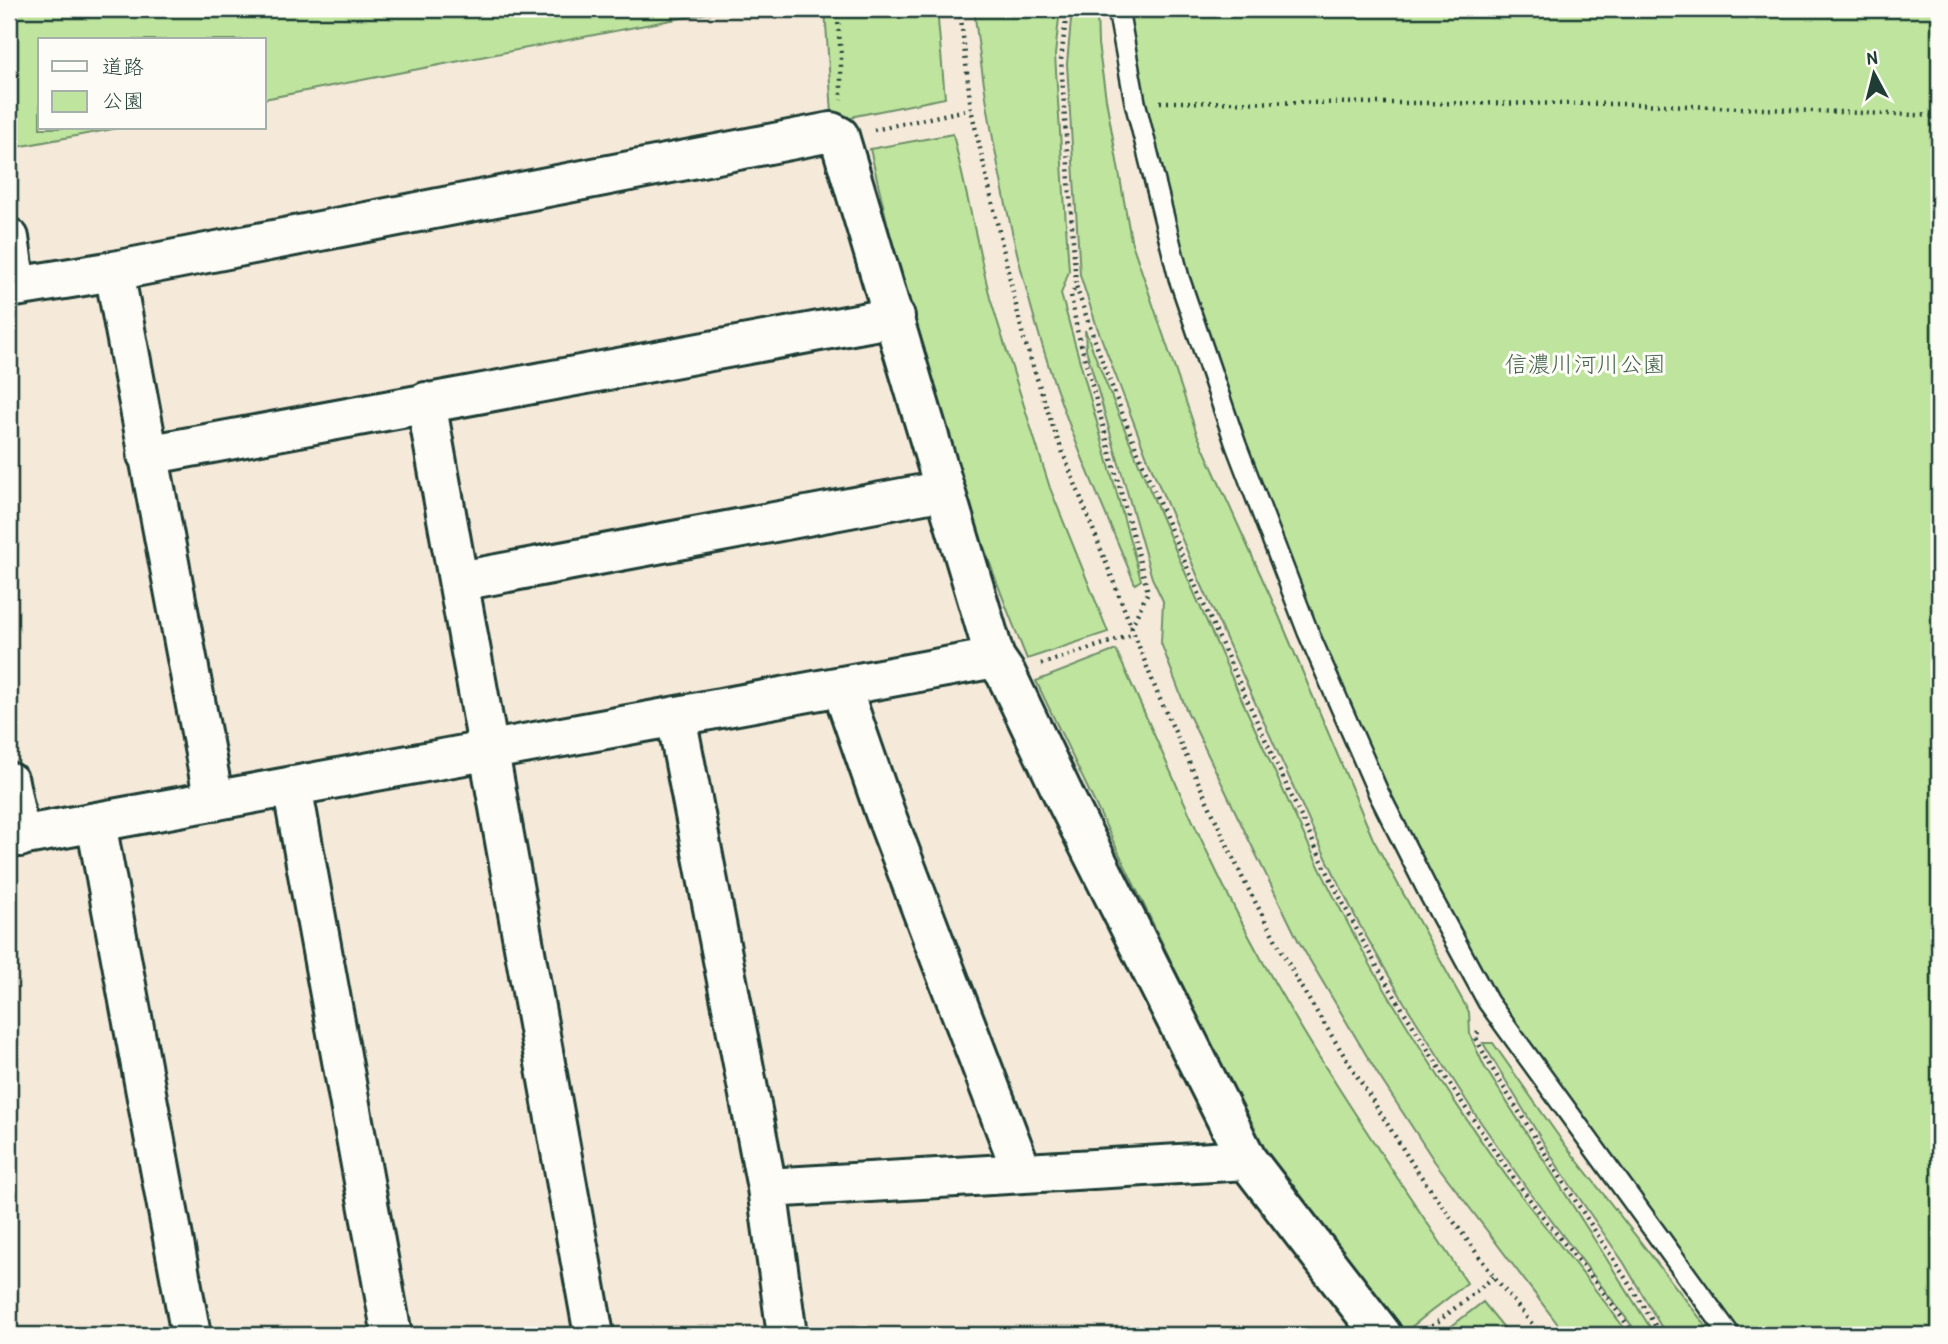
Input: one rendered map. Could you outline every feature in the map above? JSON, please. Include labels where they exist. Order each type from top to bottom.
[{"type":"street","points":[[9,239],[12,287],[114,271],[831,132],[851,134],[895,317],[945,490],[1001,666],[1247,1160],[1382,1335]]},
{"type":"street","points":[[114,271],[215,801]]},
{"type":"street","points":[[147,455],[895,317]]},
{"type":"street","points":[[426,402],[594,1335]]},
{"type":"street","points":[[460,581],[945,490]]},
{"type":"street","points":[[9,782],[14,837],[841,686],[1001,666]]},
{"type":"street","points":[[841,686],[884,813],[1022,1172]]},
{"type":"street","points":[[676,716],[767,1188],[787,1335]]},
{"type":"street","points":[[292,786],[392,1335]]},
{"type":"street","points":[[96,823],[191,1335]]},
{"type":"street","points":[[767,1188],[1247,1160]]},
{"type":"lane","points":[[1118,9],[1135,102],[1180,278],[1236,445],[1308,632],[1378,792],[1488,1002],[1730,1335]]},
{"type":"path","points":[[837,9],[841,56],[841,117],[851,134],[971,109]]},
{"type":"path","points":[[960,9],[971,109],[1023,335],[1054,430],[1164,708],[1244,881],[1301,987],[1415,1168],[1494,1277],[1541,1335]]},
{"type":"path","points":[[1067,9],[1061,60],[1076,286],[1088,325],[1152,484],[1315,848],[1354,926],[1402,1009],[1469,1114],[1526,1194],[1634,1335]]},
{"type":"path","points":[[1135,102],[1639,104],[1939,116]]},
{"type":"path","points":[[1076,286],[1071,295],[1077,330],[1148,592],[1131,627]]},
{"type":"path","points":[[1001,666],[1133,635]]},
{"type":"path","points":[[1488,1002],[1476,1038],[1561,1180],[1619,1266],[1661,1335]]},
{"type":"path","points":[[1421,1335],[1494,1277]]},
{"type":"green space","points":[[9,9],[728,9],[266,99],[266,38],[38,38],[38,130],[107,130],[17,147],[9,82]]},
{"type":"green space","points":[[825,9],[937,9],[945,98],[855,116],[848,121],[832,114]]},
{"type":"green space","points":[[974,9],[1060,9],[1055,55],[1069,271],[1061,294],[1141,580],[1135,584],[1068,421],[1036,323],[1013,235],[994,145]]},
{"type":"green space","points":[[1072,9],[1097,9],[1098,44],[1106,99],[1131,240],[1197,434],[1276,609],[1373,839],[1469,1012],[1470,1035],[1484,1066],[1655,1335],[1639,1335],[1528,1190],[1473,1111],[1404,1002],[1358,922],[1318,841],[1198,577],[1147,457],[1080,275],[1067,64]]},
{"type":"green space","name":"信濃川河川公園","points":[[1118,9],[1939,9],[1939,1335],[1730,1335],[1488,1002],[1378,792],[1179,278]]},
{"type":"green space","points":[[953,134],[990,298],[1050,488],[1108,632],[1027,659],[979,532],[936,402],[900,274],[870,149]]},
{"type":"green space","points":[[1085,330],[1212,633],[1306,840],[1359,944],[1474,1130],[1506,1176],[1629,1335],[1566,1335],[1435,1162],[1377,1073],[1299,942],[1186,709],[1161,643],[1163,601],[1152,578],[1086,349]]},
{"type":"green space","points":[[1116,650],[1205,846],[1263,962],[1336,1084],[1467,1283],[1401,1335],[1262,1150],[1036,681]]},
{"type":"green space","points":[[1483,1043],[1493,1043],[1562,1141],[1713,1335],[1666,1335],[1624,1263],[1560,1170]]},
{"type":"green space","points":[[1483,1302],[1510,1335],[1440,1335]]}]
